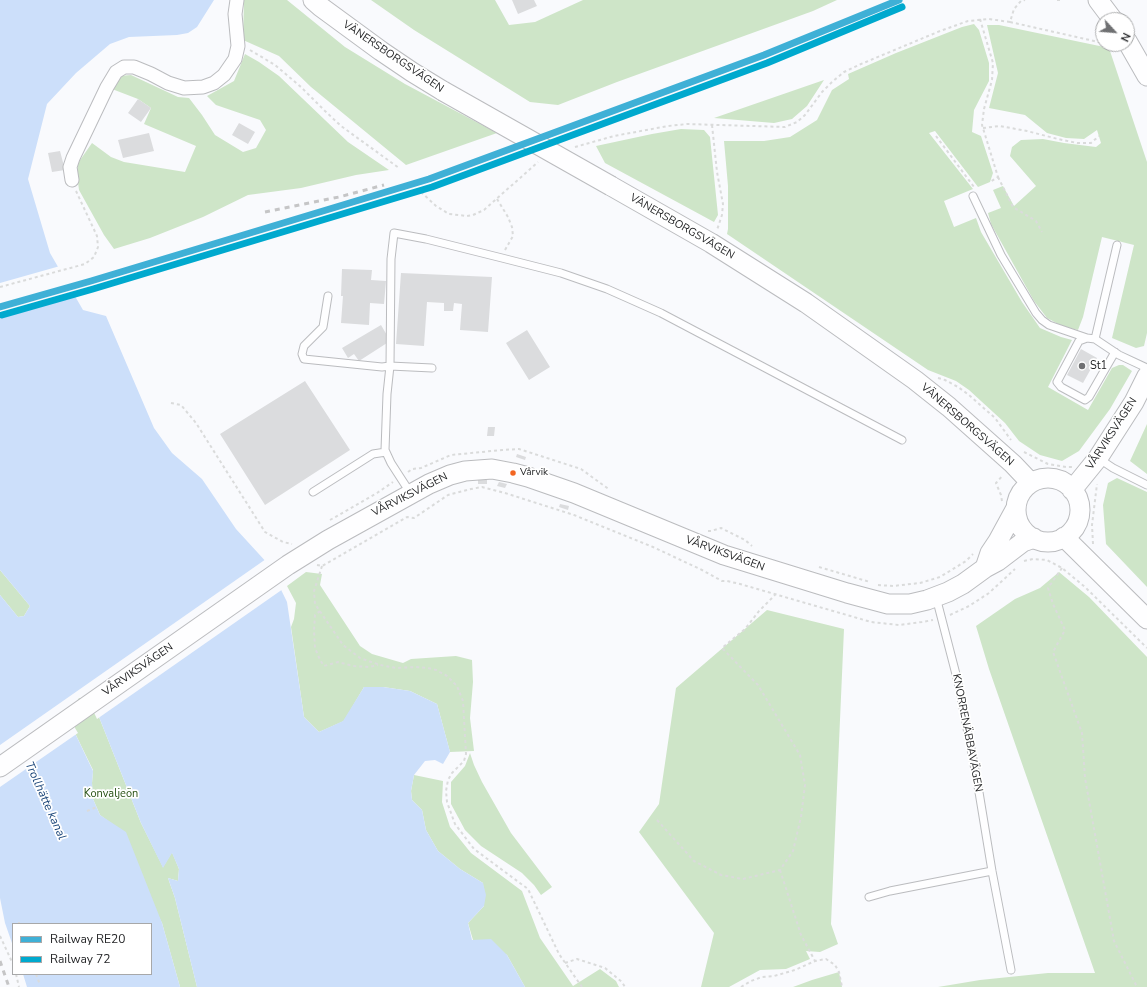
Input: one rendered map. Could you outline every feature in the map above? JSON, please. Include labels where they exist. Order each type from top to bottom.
[{"type":"street","points":[[72,180],[70,167],[73,158],[107,87],[116,72],[124,67],[134,68],[151,74],[168,83],[184,88],[203,87],[214,83],[224,75],[235,59],[238,46],[235,14],[237,0]]},
{"type":"street","name":"VÄNERSBORGSVÄGEN","points":[[314,0],[321,7],[387,55],[443,91],[710,243],[806,303],[915,380],[1018,458],[1031,483]]},
{"type":"street","points":[[1098,0],[1107,12]]},
{"type":"street","points":[[1133,52],[1147,76]]},
{"type":"street","name":"VÅRVIKSVÄGEN","points":[[1072,490],[1098,458],[1134,402],[1147,376]]},
{"type":"street","name":"VÅRVIKSVÄGEN","points":[[0,767],[288,565],[328,540],[411,494],[450,475],[474,469],[502,470],[528,477],[574,493],[724,555],[757,567],[868,600],[888,604],[910,604],[936,597],[963,584],[985,568],[998,561],[1022,542],[1034,538]]},
{"type":"street","points":[[985,568],[990,553],[998,541],[1009,505],[1031,483],[1042,479],[1053,478],[1064,482],[1072,490],[1078,500],[1080,513],[1073,529],[1064,537],[1048,542],[1034,538],[1025,532],[1009,505]]},
{"type":"street","points":[[1064,537],[1147,619]]},
{"type":"lane","points":[[973,196],[1001,255],[1036,313],[1042,320],[1049,325],[1087,338],[1095,339],[1115,352],[1147,368]]},
{"type":"lane","points":[[411,494],[391,463],[386,452],[385,436],[390,366],[391,258],[394,233],[426,239],[561,273],[607,289],[652,309],[902,440]]},
{"type":"lane","points":[[1095,339],[1117,245]]},
{"type":"lane","points":[[328,296],[323,327],[304,346],[302,354],[304,359],[382,367],[432,368]]},
{"type":"lane","points":[[1087,338],[1079,341],[1057,382],[1061,387],[1085,400],[1089,397],[1115,352]]},
{"type":"lane","points":[[314,492],[373,454],[386,452]]},
{"type":"lane","points":[[1098,458],[1113,468],[1147,485]]},
{"type":"lane","name":"KNORRENÄBBAVÄGEN","points":[[936,597],[958,682],[1011,970]]},
{"type":"lane","points":[[869,897],[890,891],[992,871]]},
{"type":"path","points":[[1010,22],[1014,9],[1021,1],[1025,0]]},
{"type":"path","points":[[1057,0],[1063,0]]},
{"type":"path","points":[[980,19],[993,63],[992,80],[984,109],[982,125],[998,177],[1014,207],[1036,220],[1042,232]]},
{"type":"path","points":[[569,149],[614,136],[668,126],[688,124],[784,127],[797,122],[805,115],[822,92],[844,72],[940,31],[968,21],[989,19],[1010,22],[1095,41]]},
{"type":"path","points":[[238,46],[247,48],[275,65],[301,87],[341,126],[399,168]]},
{"type":"path","points":[[712,125],[717,172],[723,204],[722,216],[716,233]]},
{"type":"path","points":[[983,128],[1000,126],[1077,143],[1091,143],[1099,136]]},
{"type":"path","points":[[936,136],[974,187],[973,196]]},
{"type":"path","points":[[421,192],[436,206],[449,214],[458,216],[473,215],[484,210],[541,160]]},
{"type":"path","points":[[990,182],[998,177]]},
{"type":"path","points":[[0,287],[85,264],[94,257],[98,247],[97,236],[72,180]]},
{"type":"path","points":[[497,199],[508,217],[512,227],[513,236],[502,258]]},
{"type":"path","points":[[171,403],[181,405],[196,423],[265,532],[284,542],[299,545]]},
{"type":"path","points":[[1009,505],[996,483],[1018,458]]},
{"type":"path","points":[[316,565],[322,566],[407,517],[414,518],[420,515],[448,495],[482,487],[574,514],[653,547],[702,570],[717,580],[727,581],[775,594],[871,622],[899,625],[922,622],[941,617],[969,606],[989,593],[1016,568]]},
{"type":"path","points":[[950,572],[966,561],[974,553]]},
{"type":"path","points":[[1020,564],[1025,561],[1040,559],[1047,560],[1062,568],[1085,587],[1147,648]]},
{"type":"path","points":[[322,566],[314,591],[315,604],[343,645],[360,658],[380,665],[396,668],[416,667],[432,669],[447,676],[457,686],[463,701],[466,754],[464,761],[452,773],[448,780],[446,791],[447,802],[455,824],[474,849],[528,889],[559,954],[582,987]]},
{"type":"path","points":[[1062,568],[1048,588],[1053,604],[1066,630],[1053,652],[1082,733],[1085,778],[1114,941],[1137,987]]},
{"type":"path","points":[[657,820],[694,861],[721,875],[744,879],[780,870],[793,851],[801,817],[804,785],[800,755],[758,686],[722,648],[745,629],[775,594]]},
{"type":"path","points":[[320,611],[315,615],[315,648],[324,666],[338,662],[353,666],[369,667],[380,665]]},
{"type":"path","points":[[88,811],[97,807]]},
{"type":"path","points":[[780,870],[801,935],[815,961]]},
{"type":"path","points":[[0,936],[12,962]]},
{"type":"path","points":[[565,963],[577,959],[605,968],[622,982],[625,987]]},
{"type":"path","points":[[741,987],[762,977],[774,976],[795,970],[815,961],[826,959],[835,965],[839,972],[842,987]]},
{"type":"path","points":[[16,975],[19,987]]},
{"type":"path","points":[[36,975],[40,985]]},
{"type":"green space","points":[[244,0],[287,0],[345,47],[405,84],[497,133],[406,165],[311,87],[279,56],[243,40]]},
{"type":"green space","points":[[371,0],[495,0],[509,25],[535,22],[583,0],[837,0],[813,11],[558,105],[530,102],[414,30]]},
{"type":"green space","points":[[974,24],[979,30],[989,63],[989,81],[974,110],[972,132],[981,136],[993,173],[990,182],[978,187],[935,131],[929,133],[973,189],[944,201],[954,227],[976,218],[981,232],[1022,302],[1040,328],[1072,340],[1048,387],[1088,410],[1112,368],[1123,365],[1132,371],[1110,409],[1079,451],[1062,461],[1040,455],[1019,441],[1005,423],[969,390],[956,381],[928,370],[727,234],[728,186],[724,141],[764,141],[790,137],[817,120],[832,90],[849,79],[848,74],[896,53],[962,27]]},
{"type":"green space","points":[[987,25],[999,25],[1095,45],[1095,52],[1110,52],[1147,162],[1147,333],[1144,346],[1136,348],[1112,338],[1134,245],[1102,237],[1083,317],[1078,330],[1064,327],[1047,318],[1034,301],[991,224],[988,213],[1001,208],[993,190],[1003,186],[1014,206],[1036,186],[1010,156],[1012,147],[1021,140],[1043,139],[1096,147],[1101,143],[1097,130],[1084,139],[1066,138],[1047,133],[1025,115],[989,108],[998,73]]},
{"type":"green space","points":[[245,54],[279,76],[348,142],[389,170],[356,175],[301,188],[248,195],[203,217],[150,238],[114,249],[104,235],[79,190],[77,175],[78,163],[92,143],[111,157],[124,162],[185,172],[196,146],[144,124],[151,108],[138,99],[112,89],[119,76],[131,75],[178,97],[189,98],[215,135],[243,152],[256,148],[266,130],[260,120],[216,105],[207,96],[234,81]]},
{"type":"green space","points":[[824,80],[807,106],[792,119],[774,123],[714,118]]},
{"type":"green space","points":[[681,129],[704,130],[710,137],[718,215],[714,222],[605,163],[596,146]]},
{"type":"green space","points":[[1147,424],[1147,474],[1130,461]]},
{"type":"green space","points":[[1117,478],[1147,492],[1147,587],[1106,544],[1103,505],[1108,483]]},
{"type":"green space","points":[[0,570],[30,606],[24,616],[18,617],[0,595]]},
{"type":"green space","points":[[306,572],[322,574],[320,585],[360,646],[372,654],[403,663],[411,659],[456,656],[472,660],[473,682],[470,718],[474,751],[450,752],[437,704],[410,691],[383,687],[364,687],[344,721],[319,732],[304,717],[291,627],[294,619],[296,603],[287,586]]},
{"type":"green space","points":[[1059,572],[1089,597],[1147,657],[1147,987],[938,987],[980,980],[1048,973],[1095,973],[989,669],[976,626],[1015,599],[1040,588]]},
{"type":"green space","points":[[767,610],[844,629],[831,924],[838,944],[820,952],[806,951],[810,959],[786,969],[760,970],[729,987],[701,987],[714,933],[639,832],[659,804],[676,688]]},
{"type":"green space","name":"Konvaljeön","points":[[78,696],[88,696],[99,717],[141,823],[163,867],[172,852],[179,869],[178,881],[168,878],[175,898],[197,987],[180,987],[162,923],[108,821],[100,815],[93,799],[93,770],[73,729],[71,706]]},
{"type":"green space","points":[[470,753],[482,782],[511,833],[552,887],[541,895],[534,885],[522,873],[481,846],[465,830],[451,804],[451,782],[465,766]]},
{"type":"green space","points":[[414,775],[443,781],[442,802],[450,827],[471,853],[522,891],[540,938],[573,986],[600,969],[616,981],[619,987],[525,987],[507,955],[473,940],[468,923],[484,906],[483,883],[460,869],[438,851],[426,830],[422,810],[412,800],[411,791]]},
{"type":"green space","points":[[839,972],[842,987],[793,987],[812,980]]},
{"type":"water","name":"Trollhätte kanal","points":[[0,0],[214,0],[197,27],[188,33],[177,35],[129,37],[110,44],[76,73],[47,104],[28,179],[50,253],[83,310],[106,316],[154,428],[172,453],[202,479],[236,529],[269,565],[287,602],[304,717],[319,732],[343,721],[364,687],[383,687],[410,691],[437,704],[450,752],[443,764],[435,760],[425,761],[414,775],[411,791],[412,800],[422,810],[426,830],[438,851],[460,869],[483,883],[486,895],[484,906],[468,923],[472,940],[491,939],[507,955],[525,987],[197,987],[175,898],[168,878],[178,881],[179,869],[172,853],[163,868],[141,823],[99,717],[88,696],[78,696],[71,706],[73,729],[93,771],[93,799],[100,815],[126,832],[162,923],[180,987],[27,987],[23,975],[152,975],[152,923],[12,923],[12,943],[5,923],[0,898],[0,595],[18,617],[24,616],[30,606],[0,570]]},
{"type":"pier","points":[[60,266],[75,293],[0,314],[0,283]]},
{"type":"pier","points":[[266,559],[270,563],[283,589],[97,719],[87,698],[79,698],[73,707],[75,728],[78,733],[0,787],[0,745]]},
{"type":"building","points":[[512,0],[534,0],[537,6],[518,14]]},
{"type":"building","points":[[138,99],[151,108],[141,122],[128,113]]},
{"type":"building","points":[[239,123],[255,132],[248,144],[232,135]]},
{"type":"building","points":[[149,133],[154,151],[123,158],[118,140]]},
{"type":"building","points":[[60,151],[65,170],[52,172],[48,153]]},
{"type":"building","points":[[342,269],[372,270],[371,280],[386,281],[384,304],[370,303],[369,325],[341,323],[343,296],[341,296]]},
{"type":"building","points":[[401,273],[492,277],[488,332],[460,330],[462,304],[454,303],[453,311],[444,311],[444,303],[427,302],[424,346],[396,344]]},
{"type":"building","points":[[381,325],[388,337],[387,343],[359,361],[354,354],[348,358],[342,348]]},
{"type":"building","points":[[527,330],[550,367],[529,380],[506,343]]},
{"type":"building","name":"St1","points":[[1081,349],[1097,358],[1083,383],[1067,375]]},
{"type":"building","points":[[305,381],[350,450],[265,505],[220,434]]},
{"type":"building","points":[[488,427],[495,427],[494,436],[487,436]]},
{"type":"building","points":[[517,454],[526,457],[525,460],[516,457]]},
{"type":"building","points":[[478,480],[487,480],[487,484],[478,484]]},
{"type":"building","points":[[499,482],[507,484],[505,488],[497,486]]},
{"type":"building","points":[[560,504],[569,506],[568,510],[559,507]]},
{"type":"railway","points":[[265,212],[339,197],[384,185]]},
{"type":"railway","points":[[0,961],[9,987]]},
{"type":"rail line","name":"RE20","points":[[0,307],[429,179],[764,55],[899,0]]},
{"type":"rail line","name":"72","points":[[2,315],[432,187],[767,63],[902,7]]},
{"type":"place","name":"St1","points":[[1082,366]]},
{"type":"place","name":"Vårvik","points":[[513,473]]}]
